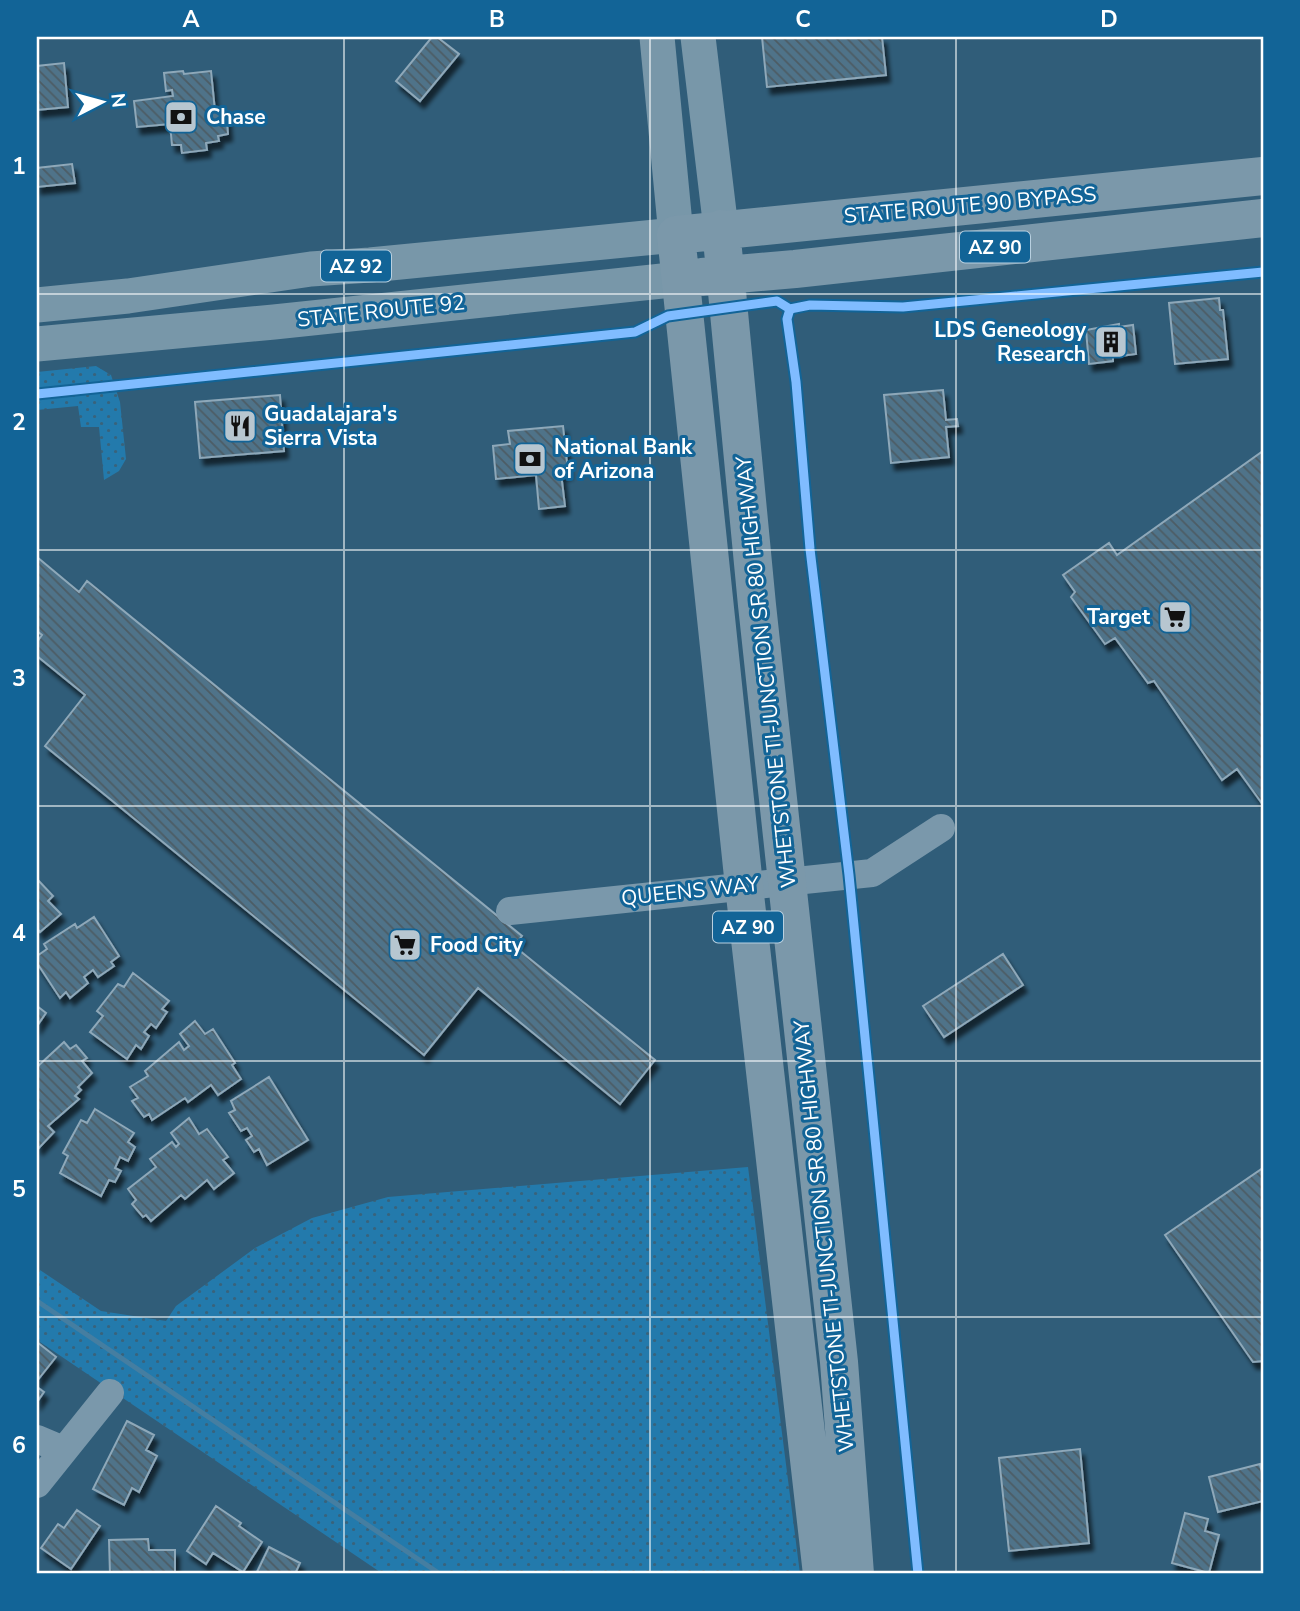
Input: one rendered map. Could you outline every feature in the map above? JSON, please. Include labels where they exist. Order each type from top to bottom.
[{"type":"highway","name":"STATE ROUTE 90 BYPASS","points":[[676,234],[1263,176]]},
{"type":"highway","name":"STATE ROUTE 90 BYPASS","points":[[726,275],[1263,218]]},
{"type":"highway","name":"WHETSTONE TI-JUNCTION SR 80 HIGHWAY","points":[[720,229],[757,605],[839,1362],[855,1574]]},
{"type":"highway","name":"WHETSTONE TI-JUNCTION SR 80 HIGHWAY","points":[[676,234],[744,886],[822,1574]]},
{"type":"highway","name":"STATE ROUTE 92","points":[[681,279],[726,275]]},
{"type":"main road","points":[[657,37],[676,234]]},
{"type":"main road","points":[[698,37],[720,229]]},
{"type":"main road","name":"AZ 92","points":[[37,305],[128,296],[311,269],[676,234]]},
{"type":"main road","name":"STATE ROUTE 92","points":[[37,344],[681,279]]},
{"type":"street","name":"QUEENS WAY","points":[[510,911],[872,873],[941,828]]},
{"type":"street","points":[[37,1483],[110,1393]]},
{"type":"street","points":[[37,1439],[63,1450]]},
{"type":"shaded area","points":[[96,366],[111,375],[120,402],[126,459],[119,471],[104,480],[99,427],[81,427],[78,406],[37,410],[37,372]]},
{"type":"shaded area","points":[[748,1167],[800,1574],[383,1574],[37,1340],[37,1268],[101,1311],[166,1321],[176,1306],[255,1248],[312,1218],[388,1197]]},
{"type":"building","points":[[432,37],[437,37],[459,54],[420,101],[396,81]]},
{"type":"building","points":[[762,37],[882,37],[886,75],[767,87]]},
{"type":"building","points":[[64,63],[68,107],[37,110],[37,66]]},
{"type":"building","name":"Chase","points":[[183,71],[184,74],[211,71],[215,111],[226,110],[228,134],[218,136],[219,141],[206,143],[207,150],[182,153],[181,145],[172,145],[170,124],[137,127],[134,101],[173,96],[172,90],[166,91],[164,73]]},
{"type":"building","points":[[72,164],[75,183],[37,187],[37,168]]},
{"type":"building","points":[[1219,298],[1220,310],[1223,310],[1228,359],[1175,364],[1169,303]]},
{"type":"building","name":"LDS Geneology Research","points":[[1119,324],[1119,327],[1133,325],[1136,354],[1089,364],[1086,330]]},
{"type":"building","points":[[943,390],[946,420],[957,419],[958,426],[946,427],[949,457],[891,463],[884,395]]},
{"type":"building","name":"Guadalajara's Sierra Vista","points":[[280,395],[284,451],[200,458],[195,402]]},
{"type":"building","name":"National Bank of Arizona","points":[[563,426],[568,472],[561,473],[565,506],[539,509],[536,475],[496,479],[493,446],[510,444],[508,431]]},
{"type":"building","name":"Target","points":[[1263,451],[1263,805],[1237,769],[1222,780],[1154,681],[1148,683],[1115,638],[1105,644],[1071,597],[1075,592],[1063,575],[1109,543],[1117,555]]},
{"type":"building","points":[[37,557],[79,592],[87,581],[522,936],[514,946],[655,1060],[620,1104],[478,988],[424,1055],[45,746],[85,695],[37,656],[37,642],[42,635],[37,631]]},
{"type":"building","points":[[37,879],[53,896],[48,901],[61,914],[40,932],[37,928]]},
{"type":"building","points":[[94,917],[119,956],[111,962],[114,966],[98,977],[93,970],[84,977],[88,983],[70,998],[66,992],[60,998],[37,963],[37,956],[47,949],[44,944],[75,924],[77,928]]},
{"type":"building","points":[[1003,954],[1023,985],[944,1037],[923,1006]]},
{"type":"building","points":[[133,973],[169,1001],[162,1009],[167,1012],[156,1028],[151,1024],[144,1032],[149,1036],[141,1049],[136,1045],[127,1059],[90,1032],[103,1016],[97,1011],[118,984],[124,987]]},
{"type":"building","points":[[37,1006],[46,1013],[37,1026]]},
{"type":"building","points":[[195,1021],[205,1034],[213,1029],[235,1063],[232,1065],[241,1079],[218,1095],[211,1085],[188,1102],[185,1098],[152,1120],[149,1114],[144,1117],[132,1101],[138,1098],[130,1087],[148,1076],[145,1071],[179,1042],[184,1050],[189,1046],[180,1034]]},
{"type":"building","points":[[64,1042],[70,1049],[76,1045],[87,1058],[82,1061],[92,1073],[78,1087],[81,1090],[75,1096],[79,1099],[48,1126],[54,1132],[39,1148],[37,1067]]},
{"type":"building","points":[[269,1077],[308,1140],[267,1165],[259,1149],[254,1152],[246,1140],[252,1136],[247,1128],[241,1131],[229,1113],[235,1110],[231,1101]]},
{"type":"building","points":[[95,1109],[134,1133],[128,1142],[135,1147],[128,1161],[120,1157],[115,1168],[121,1171],[115,1182],[109,1180],[101,1196],[60,1173],[68,1156],[63,1153],[81,1120],[87,1123]]},
{"type":"building","points":[[189,1118],[199,1134],[207,1129],[228,1157],[223,1160],[234,1173],[214,1189],[207,1180],[185,1199],[181,1195],[151,1221],[146,1215],[143,1217],[132,1204],[136,1200],[128,1189],[156,1167],[150,1159],[172,1142],[176,1147],[179,1144],[171,1133]]},
{"type":"building","points":[[1263,1168],[1263,1361],[1253,1362],[1165,1235]]},
{"type":"building","points":[[37,1342],[56,1357],[37,1381]]},
{"type":"building","points":[[37,1387],[44,1392],[37,1402]]},
{"type":"building","points":[[127,1421],[154,1435],[146,1450],[157,1456],[139,1492],[132,1488],[124,1505],[93,1489]]},
{"type":"building","points":[[1080,1449],[1089,1543],[1009,1551],[999,1458]]},
{"type":"building","points":[[1260,1464],[1263,1501],[1218,1512],[1209,1477]]},
{"type":"building","points":[[216,1506],[262,1542],[243,1572],[213,1553],[206,1564],[187,1551]]},
{"type":"building","points":[[77,1510],[100,1526],[71,1569],[41,1548],[58,1524],[64,1528]]},
{"type":"building","points":[[1185,1513],[1208,1519],[1205,1531],[1219,1535],[1209,1573],[1172,1563]]},
{"type":"building","points":[[148,1539],[149,1550],[175,1550],[175,1574],[110,1574],[109,1540]]},
{"type":"building","points":[[269,1547],[300,1563],[295,1574],[256,1574]]},
{"type":"waterway","points":[[37,1301],[440,1574]]},
{"type":"cycle path","points":[[918,1574],[849,875],[810,549],[796,382],[787,319],[790,309],[810,305],[903,307],[1263,272]]},
{"type":"cycle path","points":[[37,394],[635,332],[668,316],[777,301],[790,309]]},
{"type":"place","name":"Chase","points":[[181,117]]},
{"type":"place","name":"LDS Geneology Research","points":[[1111,342]]},
{"type":"place","name":"Guadalajara's Sierra Vista","points":[[240,426]]},
{"type":"place","name":"National Bank of Arizona","points":[[530,459]]},
{"type":"place","name":"Target","points":[[1175,617]]},
{"type":"place","name":"Food City","points":[[405,945]]}]
